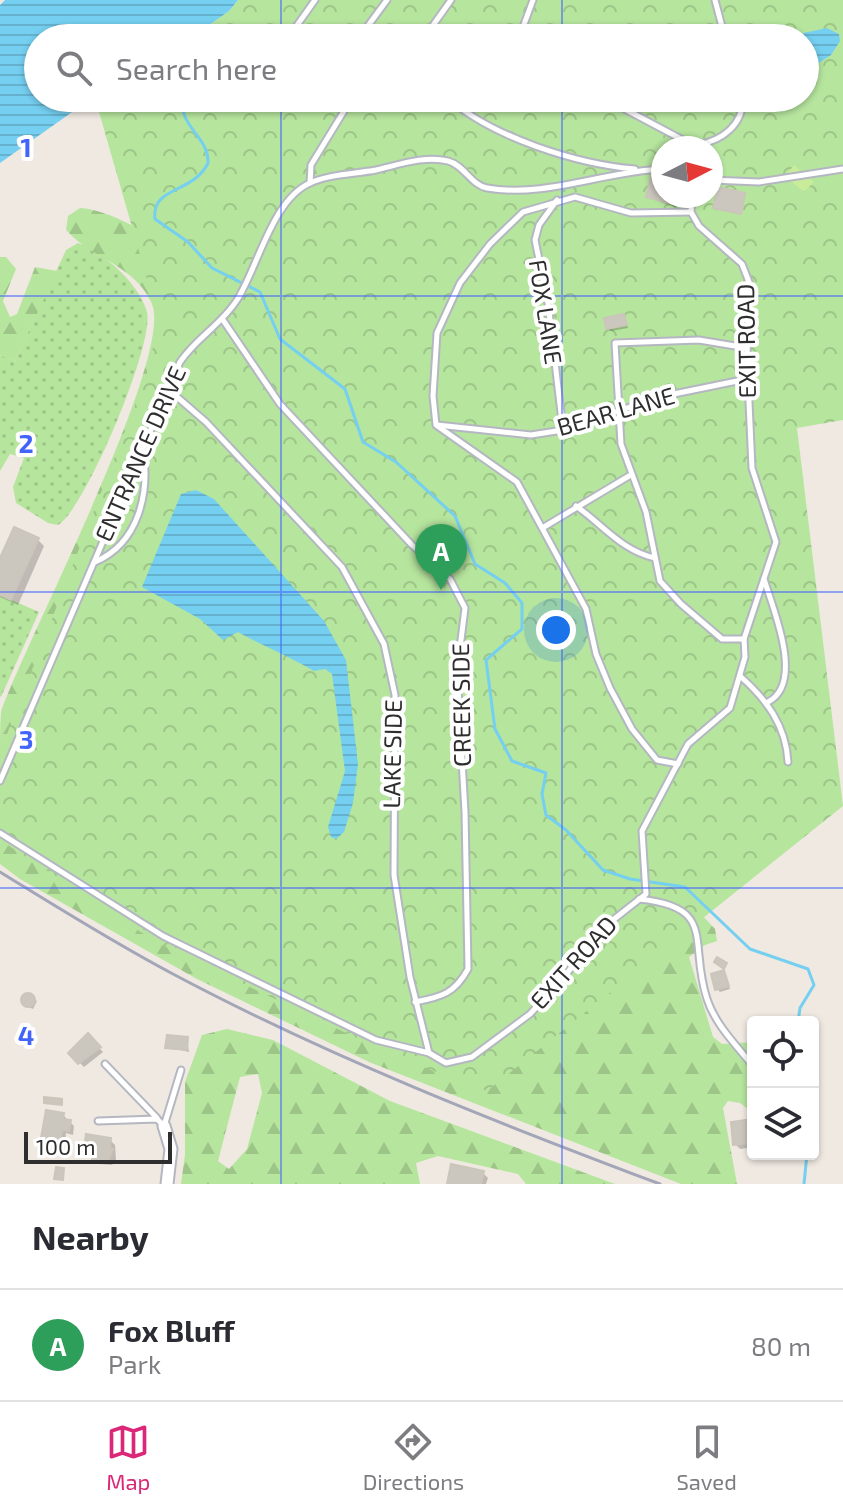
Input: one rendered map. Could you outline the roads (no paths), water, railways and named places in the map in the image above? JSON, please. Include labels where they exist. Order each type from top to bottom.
[{"type":"street","points":[[161,1122],[171,1149],[167,1184]]},
{"type":"lane","points":[[298,24],[315,0]]},
{"type":"lane","points":[[369,24],[387,0]]},
{"type":"lane","points":[[434,24],[451,0]]},
{"type":"lane","points":[[524,24],[533,0]]},
{"type":"lane","points":[[715,0],[721,24]]},
{"type":"lane","points":[[343,112],[311,165],[310,183],[424,160],[449,161],[484,188],[551,186],[651,170]]},
{"type":"lane","points":[[464,112],[518,139],[595,163],[644,170]]},
{"type":"lane","points":[[631,112],[677,136]]},
{"type":"lane","points":[[723,136],[743,112]]},
{"type":"lane","points":[[723,180],[759,182],[843,169]]},
{"type":"lane","name":"ENTRANCE DRIVE","points":[[0,781],[143,449],[192,344],[223,320],[239,297],[284,207],[295,192],[310,183]]},
{"type":"lane","points":[[678,764],[657,760],[632,729],[596,654],[586,609],[517,482],[436,425],[433,396],[437,333],[460,283],[490,244],[523,212],[558,200],[591,199],[631,213],[651,215],[691,212],[691,208]]},
{"type":"lane","name":"FOX LANE","points":[[558,200],[539,225],[535,240],[548,303],[563,430]]},
{"type":"lane","name":"EXIT ROAD","points":[[0,833],[163,936],[376,1040],[429,1053],[446,1063],[463,1061],[506,1034],[565,976],[599,931],[646,894],[642,831],[688,744],[730,708],[745,657],[744,639],[776,542],[752,468],[747,379],[749,282],[742,264],[699,226],[691,212]]},
{"type":"lane","name":"CREEK SIDE","points":[[223,320],[280,404],[412,545],[450,579],[465,608],[457,672],[465,812],[468,969],[457,989],[415,1002]]},
{"type":"lane","points":[[744,639],[722,639],[681,604],[660,581],[646,512],[629,476],[621,444],[615,343],[699,340],[747,348]]},
{"type":"lane","name":"BEAR LANE","points":[[436,425],[531,435],[563,430],[659,397],[747,379]]},
{"type":"lane","name":"LAKE SIDE","points":[[169,390],[206,422],[342,567],[384,644],[395,695],[394,875],[415,1002],[429,1053]]},
{"type":"lane","points":[[94,562],[115,553],[133,524],[147,479],[143,449]]},
{"type":"lane","points":[[544,527],[629,476]]},
{"type":"lane","points":[[576,506],[601,523],[620,544],[638,554],[655,558]]},
{"type":"lane","points":[[764,578],[787,663],[782,685],[775,698],[768,702]]},
{"type":"lane","points":[[740,676],[768,702],[787,748],[788,762]]},
{"type":"lane","points":[[638,899],[675,904],[688,914],[699,947],[707,998],[715,1017],[747,1058]]},
{"type":"lane","points":[[105,1064],[161,1122]]},
{"type":"lane","points":[[161,1122],[181,1070]]},
{"type":"lane","points":[[98,1121],[161,1122]]},
{"type":"water","points":[[5,0],[238,0],[211,24],[24,24],[24,112],[72,112],[0,163],[0,5]]},
{"type":"water","points":[[827,28],[839,34],[840,41],[831,55],[819,63],[819,30]]},
{"type":"water","points":[[196,490],[214,499],[324,621],[346,660],[358,764],[353,803],[344,832],[336,839],[331,837],[328,827],[345,771],[332,674],[325,669],[314,671],[238,632],[223,640],[200,619],[142,587],[181,494]]},
{"type":"waterway","points":[[184,112],[204,146],[208,163],[193,180],[159,201],[155,219],[188,242],[212,268],[260,292],[280,339],[345,389],[363,442],[396,462],[455,516],[475,564],[505,583],[522,603],[522,629],[486,660],[495,729],[512,761],[546,773],[542,794],[546,815],[566,830],[603,870],[630,879],[685,887],[750,949],[808,969],[814,985],[800,1008],[799,1016]]},
{"type":"waterway","points":[[804,1184],[806,1160]]},
{"type":"railway","points":[[0,872],[151,962],[292,1033],[475,1112],[660,1184]]},
{"type":"place","name":"Fox Bluff","points":[[441,590]]}]
